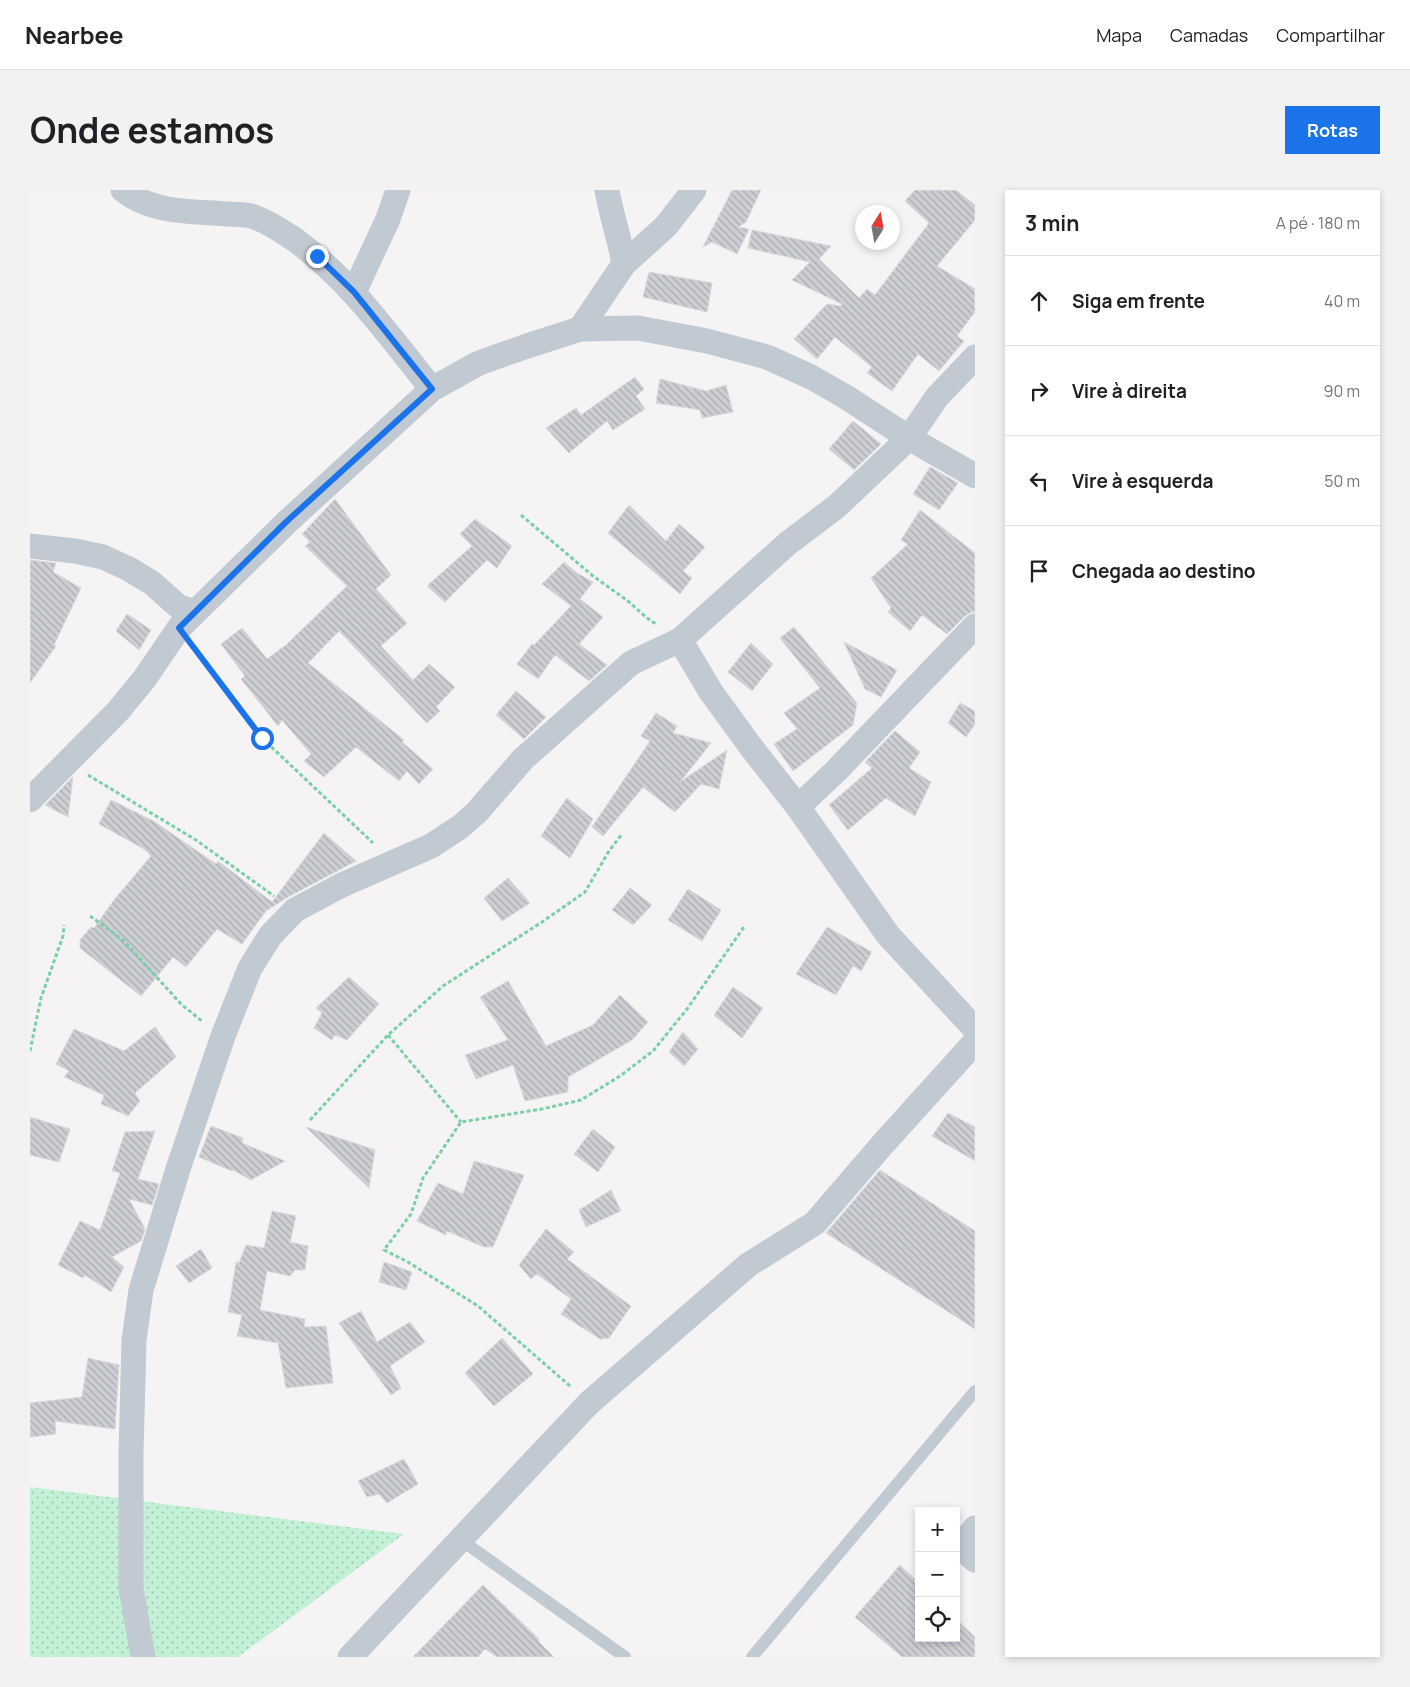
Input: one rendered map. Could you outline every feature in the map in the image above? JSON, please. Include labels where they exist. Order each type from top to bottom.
[{"type":"street","points":[[123,190],[152,206],[186,212],[253,216],[275,226],[317,256],[354,292],[432,389]]},
{"type":"street","points":[[354,292],[388,219],[398,190]]},
{"type":"street","points":[[607,190],[624,264]]},
{"type":"street","points":[[580,329],[624,264],[666,226],[694,190]]},
{"type":"street","points":[[30,800],[118,711],[187,620],[286,522],[432,389],[479,363],[580,329],[638,328],[707,341],[767,357],[811,377],[909,438],[975,476]]},
{"type":"street","points":[[143,1657],[131,1588],[131,1453],[134,1340],[142,1290],[178,1169],[223,1036],[250,968],[270,936],[295,910],[342,885],[431,846],[460,828],[477,812],[523,759],[631,663],[680,640],[787,544],[837,506],[909,438],[938,397],[975,357]]},
{"type":"street","points":[[30,546],[75,551],[103,557],[129,569],[152,583],[179,607],[187,620]]},
{"type":"street","points":[[798,807],[836,771],[975,626]]},
{"type":"street","points":[[680,640],[711,692],[798,807],[888,935],[975,1028]]},
{"type":"street","points":[[350,1657],[588,1403],[748,1265],[815,1223],[975,1042]]},
{"type":"street","points":[[975,1528],[960,1546],[975,1560]]},
{"type":"lane","points":[[752,1657],[975,1391]]},
{"type":"lane","points":[[461,1540],[625,1657]]},
{"type":"path","points":[[521,515],[593,576],[628,601],[647,618],[680,640]]},
{"type":"path","points":[[187,620],[262,738],[393,862]]},
{"type":"path","points":[[68,762],[196,840],[295,910]]},
{"type":"path","points":[[310,1120],[388,1035],[443,986],[585,892],[609,851],[622,834]]},
{"type":"path","points":[[90,916],[123,940],[182,1006],[223,1036]]},
{"type":"path","points":[[30,1051],[41,998],[63,936],[64,925]]},
{"type":"path","points":[[588,1403],[478,1306],[408,1262],[384,1250],[411,1214],[423,1178],[461,1122],[526,1112],[581,1100],[620,1076],[653,1051],[687,1009],[744,927]]},
{"type":"path","points":[[388,1035],[461,1122]]},
{"type":"green space","points":[[30,1487],[404,1534],[238,1657],[30,1657]]},
{"type":"building","points":[[732,190],[761,190],[746,222],[738,227],[749,229],[737,254],[712,242],[703,247]]},
{"type":"building","points":[[915,190],[956,190],[975,205],[975,220],[937,266],[975,289],[975,312],[957,336],[964,341],[939,371],[918,354],[892,391],[867,373],[872,367],[835,337],[817,359],[794,339],[827,304],[841,306],[842,304],[792,280],[810,262],[748,248],[752,230],[831,246],[819,259],[859,298],[867,289],[875,295],[929,223],[905,201]]},
{"type":"building","points":[[649,272],[712,283],[707,312],[643,297]]},
{"type":"building","points":[[635,377],[644,389],[636,396],[645,409],[613,430],[607,421],[569,453],[546,428],[576,408],[581,415]]},
{"type":"building","points":[[660,379],[706,391],[726,385],[733,412],[702,418],[700,410],[656,403]]},
{"type":"building","points":[[853,421],[881,444],[854,470],[829,449]]},
{"type":"building","points":[[930,467],[958,483],[939,510],[913,494]]},
{"type":"building","points":[[335,499],[391,575],[376,589],[407,623],[381,646],[413,680],[429,664],[455,687],[436,707],[440,711],[427,723],[339,631],[308,663],[404,740],[402,742],[433,769],[419,784],[407,771],[399,781],[356,747],[324,777],[304,761],[311,754],[282,720],[278,726],[241,679],[245,676],[221,644],[242,628],[267,659],[286,645],[347,586],[305,546],[310,542],[302,534]]},
{"type":"building","points":[[629,505],[666,541],[679,524],[705,547],[683,571],[692,578],[680,594],[608,533]]},
{"type":"building","points":[[920,510],[975,553],[975,612],[965,616],[947,634],[922,615],[910,631],[888,612],[891,608],[871,578],[908,544],[901,540]]},
{"type":"building","points":[[475,519],[512,546],[497,568],[487,560],[445,602],[427,586],[472,546],[460,534]]},
{"type":"building","points":[[30,560],[56,563],[53,572],[81,588],[54,645],[56,646],[30,683]]},
{"type":"building","points":[[564,562],[577,573],[593,582],[580,599],[603,617],[579,644],[607,665],[589,681],[555,655],[538,679],[517,664],[532,644],[534,645],[571,606],[542,584]]},
{"type":"building","points":[[127,614],[151,630],[139,650],[116,631]]},
{"type":"building","points":[[794,627],[857,703],[853,725],[793,771],[774,744],[797,729],[784,713],[820,688],[780,638]]},
{"type":"building","points":[[844,642],[897,670],[881,697],[865,689]]},
{"type":"building","points":[[751,643],[773,664],[752,691],[728,672]]},
{"type":"building","points":[[516,691],[546,717],[524,739],[496,715]]},
{"type":"building","points":[[960,703],[975,711],[975,724],[966,737],[948,723]]},
{"type":"building","points":[[656,713],[677,726],[673,733],[711,743],[680,782],[727,750],[719,789],[701,784],[675,812],[643,787],[603,836],[592,827],[650,741],[641,736]]},
{"type":"building","points":[[895,731],[920,752],[909,768],[931,782],[915,816],[886,798],[848,830],[829,805],[872,768],[865,762]]},
{"type":"building","points":[[73,777],[68,817],[45,805]]},
{"type":"building","points":[[567,798],[593,819],[570,858],[541,836]]},
{"type":"building","points":[[111,800],[155,822],[216,864],[218,861],[272,902],[324,833],[356,861],[288,897],[266,911],[242,944],[217,929],[186,967],[173,957],[141,996],[80,948],[80,940],[91,927],[94,928],[114,900],[151,856],[144,849],[99,824]]},
{"type":"building","points":[[508,878],[530,903],[502,921],[484,898]]},
{"type":"building","points":[[630,888],[652,905],[633,925],[612,910]]},
{"type":"building","points":[[688,889],[721,910],[702,941],[668,920]]},
{"type":"building","points":[[827,927],[872,952],[861,971],[853,966],[836,995],[796,974]]},
{"type":"building","points":[[349,977],[379,1004],[347,1040],[335,1035],[332,1040],[314,1028],[322,1013],[316,1008]]},
{"type":"building","points":[[508,981],[546,1046],[593,1025],[620,995],[648,1022],[632,1040],[568,1077],[568,1092],[525,1101],[513,1065],[476,1079],[465,1055],[508,1040],[480,997]]},
{"type":"building","points":[[733,987],[763,1008],[742,1038],[714,1015]]},
{"type":"building","points":[[155,1027],[176,1057],[135,1093],[140,1101],[128,1116],[101,1104],[104,1095],[64,1077],[69,1071],[56,1064],[74,1029],[124,1051]]},
{"type":"building","points":[[683,1032],[698,1049],[684,1066],[669,1052]]},
{"type":"building","points":[[948,1113],[975,1127],[975,1161],[932,1136]]},
{"type":"building","points":[[30,1117],[70,1129],[59,1162],[30,1155]]},
{"type":"building","points":[[211,1126],[243,1138],[242,1143],[285,1161],[251,1180],[233,1170],[199,1157]]},
{"type":"building","points":[[306,1127],[375,1150],[369,1188]]},
{"type":"building","points":[[593,1129],[615,1147],[598,1172],[574,1154]]},
{"type":"building","points":[[155,1131],[138,1179],[159,1184],[152,1205],[129,1199],[145,1229],[141,1241],[112,1257],[124,1267],[111,1292],[85,1275],[83,1278],[58,1265],[80,1221],[100,1230],[120,1173],[112,1171],[125,1132]]},
{"type":"building","points":[[474,1161],[524,1175],[493,1247],[484,1247],[447,1231],[446,1235],[417,1221],[438,1183],[463,1194]]},
{"type":"building","points":[[880,1170],[975,1231],[975,1329],[826,1233]]},
{"type":"building","points":[[611,1190],[621,1211],[586,1227],[579,1210]]},
{"type":"building","points":[[272,1211],[296,1216],[290,1242],[308,1246],[305,1270],[295,1270],[290,1276],[267,1271],[260,1310],[305,1319],[304,1327],[326,1326],[333,1383],[286,1388],[278,1343],[237,1336],[242,1315],[228,1312],[236,1262],[239,1263],[246,1245],[264,1248]]},
{"type":"building","points":[[546,1229],[574,1252],[567,1259],[631,1306],[609,1338],[600,1339],[561,1314],[571,1299],[537,1274],[531,1279],[519,1265]]},
{"type":"building","points":[[201,1249],[212,1268],[189,1283],[176,1266]]},
{"type":"building","points":[[384,1262],[412,1272],[406,1290],[379,1282]]},
{"type":"building","points":[[361,1311],[377,1342],[410,1322],[425,1342],[390,1366],[401,1388],[391,1395],[339,1323]]},
{"type":"building","points":[[502,1338],[533,1374],[494,1406],[465,1373]]},
{"type":"building","points":[[88,1358],[119,1365],[115,1429],[55,1421],[56,1434],[30,1437],[30,1403],[82,1397]]},
{"type":"building","points":[[404,1459],[418,1484],[387,1503],[379,1494],[367,1497],[358,1481]]},
{"type":"building","points":[[900,1565],[915,1579],[915,1642],[960,1642],[960,1623],[975,1637],[975,1657],[902,1657],[855,1617]]},
{"type":"building","points":[[483,1585],[539,1639],[538,1641],[554,1657],[497,1657],[485,1649],[478,1657],[413,1657]]},
{"type":"route","points":[[262,738],[179,628],[286,522],[432,389],[354,292],[317,256]]}]
